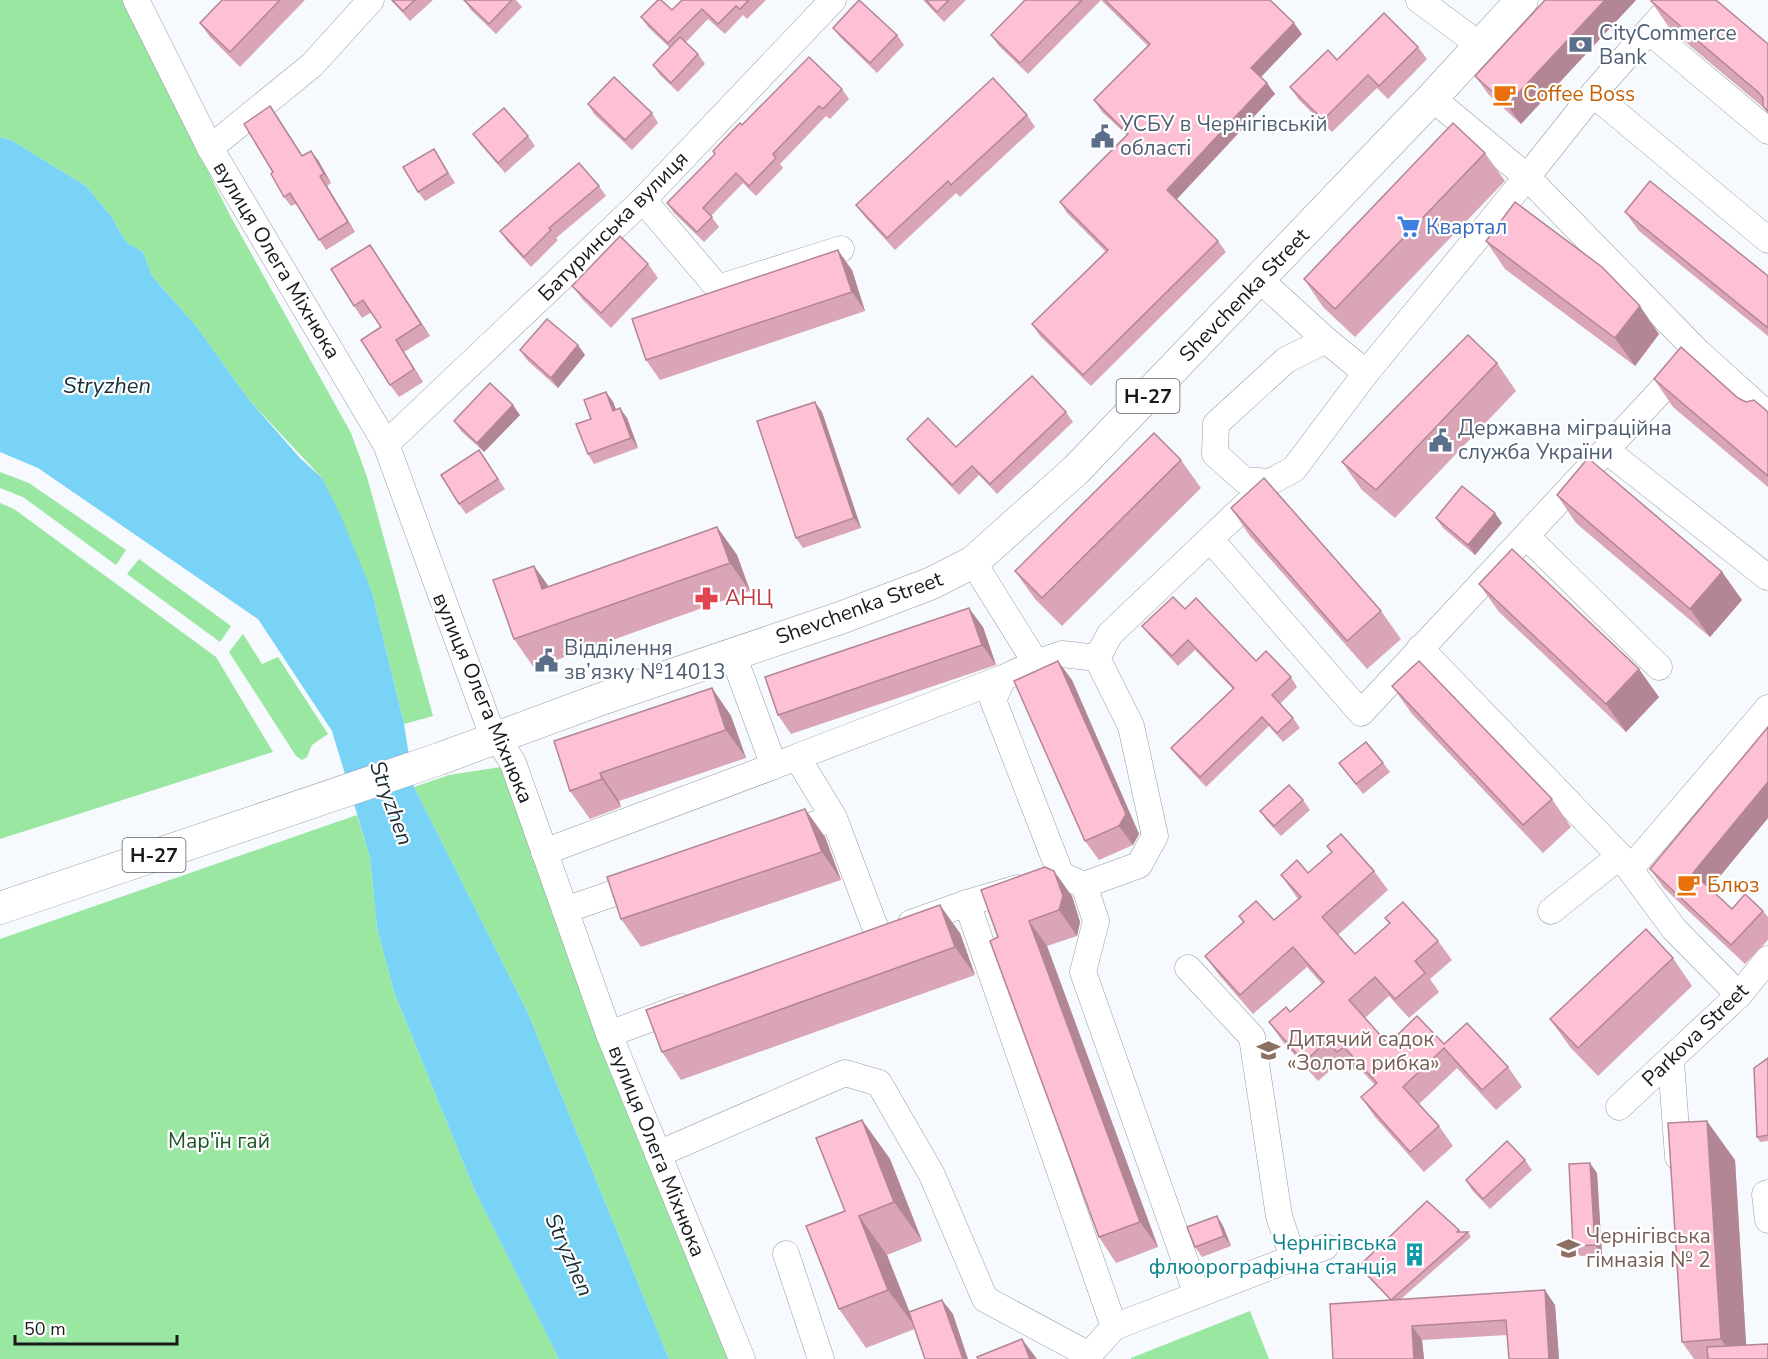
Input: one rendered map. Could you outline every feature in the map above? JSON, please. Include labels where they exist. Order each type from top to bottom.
[{"type":"main road","name":"Shevchenka Street","points":[[0,908],[439,759],[733,655],[932,583],[973,562],[999,542],[1076,470],[1432,98],[1522,0]]},
{"type":"street","name":"вулиця Олега Міхнюка","points":[[136,0],[210,148],[386,444],[488,723],[513,763],[609,1034],[742,1359]]},
{"type":"street","points":[[210,148],[312,65],[371,0]]},
{"type":"street","name":"Батуринська вулиця","points":[[386,444],[643,200],[833,0]]},
{"type":"street","points":[[1419,0],[1481,46]]},
{"type":"street","points":[[1097,658],[1110,634],[1270,482],[1294,469],[1366,373],[1593,94],[1676,0]]},
{"type":"street","points":[[1649,31],[1768,131]]},
{"type":"street","points":[[1593,94],[1768,240]]},
{"type":"street","points":[[1432,98],[1527,177],[1698,352],[1768,415]]},
{"type":"street","points":[[643,200],[717,288],[841,249]]},
{"type":"street","points":[[1259,279],[1366,373]]},
{"type":"street","points":[[1270,482],[1244,480],[1215,454],[1216,424],[1286,360],[1326,339]]},
{"type":"street","points":[[1211,540],[1361,713],[1698,352]]},
{"type":"street","points":[[1606,450],[1767,577]]},
{"type":"street","points":[[1526,536],[1659,667]]},
{"type":"street","points":[[973,562],[1036,663]]},
{"type":"street","points":[[1420,648],[1625,862],[1666,937],[1739,996]]},
{"type":"street","points":[[544,852],[785,762],[1003,678],[1036,663],[1062,654],[1097,658]]},
{"type":"street","points":[[733,655],[785,762],[834,818],[867,939],[967,903],[1139,865],[1155,836],[1131,726],[1097,658]]},
{"type":"street","points":[[1003,678],[993,700],[1073,880],[1096,921],[1083,972],[1197,1295]]},
{"type":"street","points":[[1551,911],[1625,862],[1768,708]]},
{"type":"street","points":[[756,845],[834,818]]},
{"type":"street","points":[[565,910],[666,876]]},
{"type":"street","points":[[967,903],[1114,1327]]},
{"type":"street","name":"Parkova Street","points":[[1619,1107],[1739,996],[1768,959]]},
{"type":"street","points":[[1188,968],[1252,1037],[1279,1216],[1293,1258]]},
{"type":"street","points":[[609,1034],[710,997]]},
{"type":"street","points":[[1671,1061],[1679,1180]]},
{"type":"street","points":[[658,1154],[845,1073],[879,1083],[932,1175],[985,1299],[1090,1357],[1114,1327],[1325,1247]]},
{"type":"street","points":[[1768,1193],[1765,1194],[1768,1220]]},
{"type":"street","points":[[786,1254],[821,1359]]},
{"type":"green space","points":[[0,0],[122,0],[232,219],[351,433],[367,477],[433,716],[404,724],[372,592],[322,478],[250,401],[196,326],[152,276],[143,252],[126,242],[111,216],[86,186],[11,140],[0,137]]},
{"type":"green space","points":[[0,472],[29,483],[126,550],[116,565],[23,497],[0,488]]},
{"type":"green space","points":[[0,503],[14,509],[216,657],[273,752],[0,839]]},
{"type":"green space","points":[[139,559],[231,626],[220,642],[127,574]]},
{"type":"green space","points":[[243,634],[262,664],[278,657],[328,734],[312,745],[307,757],[302,760],[296,756],[229,652]]},
{"type":"green space","points":[[501,767],[604,1054],[729,1359],[669,1359],[528,1013],[414,787],[449,775]]},
{"type":"green space","name":"Мар'їн гай","points":[[357,815],[370,857],[377,928],[394,992],[474,1189],[559,1359],[0,1359],[0,939]]},
{"type":"green space","points":[[1250,1311],[1269,1359],[1131,1359],[1131,1358]]},
{"type":"water","name":"Stryzhen","points":[[0,137],[11,140],[86,186],[111,216],[126,242],[143,252],[152,276],[196,326],[250,401],[300,458],[322,478],[341,516],[372,592],[404,724],[414,787],[528,1013],[669,1359],[559,1359],[474,1189],[394,992],[377,928],[370,857],[332,731],[258,619],[38,468],[0,452]]},
{"type":"building","points":[[222,0],[280,0],[230,52],[200,23]]},
{"type":"building","points":[[392,0],[415,0],[403,11]]},
{"type":"building","points":[[464,0],[512,0],[489,24]]},
{"type":"building","points":[[658,0],[672,10],[682,0],[749,0],[740,9],[736,6],[718,24],[702,9],[668,43],[641,17]]},
{"type":"building","points":[[859,0],[897,35],[870,63],[833,28]]},
{"type":"building","points":[[926,0],[949,0],[937,12]]},
{"type":"building","points":[[1025,0],[1082,0],[1020,63],[991,35]]},
{"type":"building","points":[[1105,0],[1270,0],[1294,23],[1251,68],[1267,83],[1167,190],[1218,241],[1083,375],[1032,324],[1108,250],[1060,202],[1128,134],[1094,100],[1150,44]]},
{"type":"building","points":[[1545,0],[1605,0],[1507,105],[1475,76]]},
{"type":"building","points":[[1652,0],[1716,0],[1768,44],[1768,111],[1763,106],[1763,98],[1758,92]]},
{"type":"building","points":[[1384,13],[1418,47],[1379,86],[1368,75],[1323,120],[1290,87],[1328,50],[1337,60]]},
{"type":"building","points":[[680,37],[698,54],[671,83],[653,65]]},
{"type":"building","points":[[809,57],[842,89],[823,109],[819,106],[773,154],[776,158],[749,186],[736,173],[703,208],[712,217],[697,232],[667,203],[715,154],[713,151],[740,123],[742,125]]},
{"type":"building","points":[[614,77],[652,113],[625,140],[588,104]]},
{"type":"building","points":[[993,78],[1027,115],[951,185],[948,181],[887,238],[856,205]]},
{"type":"building","points":[[270,106],[302,156],[311,151],[324,174],[320,176],[348,222],[319,240],[290,193],[284,197],[271,174],[273,172],[244,124]]},
{"type":"building","points":[[504,108],[528,136],[498,163],[473,134]]},
{"type":"building","points":[[1453,123],[1485,153],[1335,309],[1304,279]]},
{"type":"building","points":[[434,149],[448,173],[418,192],[403,167]]},
{"type":"building","points":[[579,163],[599,186],[549,228],[551,230],[524,257],[500,231]]},
{"type":"building","points":[[1650,181],[1768,276],[1768,328],[1625,212]]},
{"type":"building","points":[[1515,202],[1602,267],[1640,306],[1615,338],[1486,241]]},
{"type":"building","points":[[620,236],[648,264],[601,313],[572,286]]},
{"type":"building","points":[[370,245],[421,324],[396,340],[414,369],[390,385],[361,340],[381,327],[363,300],[354,306],[331,269]]},
{"type":"building","points":[[838,250],[852,292],[646,360],[632,319]]},
{"type":"building","points":[[547,319],[578,345],[551,378],[520,350]]},
{"type":"building","points":[[1468,335],[1497,363],[1376,490],[1342,462]]},
{"type":"building","points":[[1681,347],[1738,398],[1746,402],[1754,400],[1768,412],[1768,476],[1654,379]]},
{"type":"building","points":[[1032,376],[1066,412],[990,484],[972,466],[952,485],[907,439],[928,418],[956,447]]},
{"type":"building","points":[[490,383],[513,405],[477,443],[454,421]]},
{"type":"building","points":[[606,392],[613,411],[620,408],[631,438],[588,454],[576,424],[591,419],[584,400]]},
{"type":"building","points":[[815,402],[854,518],[796,538],[757,421]]},
{"type":"building","points":[[1154,433],[1181,460],[1042,598],[1015,571]]},
{"type":"building","points":[[479,450],[498,479],[459,504],[441,475]]},
{"type":"building","points":[[1588,458],[1722,572],[1690,609],[1557,495]]},
{"type":"building","points":[[1264,478],[1381,611],[1347,641],[1231,508]]},
{"type":"building","points":[[1462,486],[1495,513],[1468,545],[1436,518]]},
{"type":"building","points":[[717,527],[730,563],[514,639],[493,580],[534,566],[542,589]]},
{"type":"building","points":[[1512,549],[1639,669],[1606,704],[1479,584]]},
{"type":"building","points":[[1173,597],[1185,609],[1196,598],[1256,661],[1266,651],[1291,677],[1272,695],[1293,718],[1277,733],[1262,717],[1200,777],[1171,748],[1234,688],[1188,640],[1172,656],[1142,626]]},
{"type":"building","points":[[969,608],[982,645],[778,715],[765,677]]},
{"type":"building","points":[[1058,661],[1126,814],[1119,826],[1085,841],[1014,681]]},
{"type":"building","points":[[1419,661],[1552,799],[1523,825],[1392,686]]},
{"type":"building","points":[[712,688],[726,730],[600,773],[602,779],[570,791],[554,741]]},
{"type":"building","points":[[1768,727],[1768,782],[1693,873],[1732,909],[1745,894],[1763,911],[1731,945],[1650,869]]},
{"type":"building","points":[[1366,742],[1383,763],[1356,784],[1339,763]]},
{"type":"building","points":[[1289,785],[1303,800],[1274,826],[1260,811]]},
{"type":"building","points":[[805,809],[822,852],[621,919],[607,877]]},
{"type":"building","points":[[1341,834],[1374,871],[1322,917],[1355,954],[1390,923],[1385,918],[1403,902],[1438,941],[1415,961],[1425,973],[1395,999],[1375,977],[1349,1000],[1388,1044],[1417,1016],[1444,1044],[1467,1023],[1508,1067],[1482,1090],[1444,1048],[1403,1087],[1439,1126],[1410,1152],[1361,1097],[1377,1083],[1344,1047],[1337,1052],[1327,1041],[1304,1062],[1269,1022],[1286,1007],[1290,1012],[1324,982],[1293,947],[1240,995],[1205,956],[1244,922],[1239,916],[1256,901],[1274,920],[1301,897],[1281,875],[1297,860],[1308,873],[1332,852],[1327,846]]},
{"type":"building","points":[[1045,867],[1054,871],[1063,896],[1059,910],[1029,921],[1140,1222],[1099,1237],[990,941],[998,937],[981,890]]},
{"type":"building","points":[[940,905],[955,947],[662,1052],[646,1010]]},
{"type":"building","points":[[1646,929],[1673,958],[1578,1048],[1550,1019]]},
{"type":"building","points":[[1768,1058],[1768,1135],[1757,1137],[1754,1068]]},
{"type":"building","points":[[862,1120],[894,1202],[859,1216],[888,1290],[839,1309],[806,1226],[845,1211],[816,1138]]},
{"type":"building","points":[[1707,1121],[1721,1339],[1682,1342],[1668,1123]]},
{"type":"building","points":[[1507,1141],[1525,1160],[1483,1199],[1466,1180]]},
{"type":"building","points":[[1590,1163],[1595,1245],[1573,1246],[1569,1164]]},
{"type":"building","name":"Чернігівська флюорографічна станція","points":[[1427,1201],[1459,1230],[1457,1232],[1468,1232],[1391,1300],[1359,1266]]},
{"type":"building","points":[[1217,1216],[1224,1236],[1195,1247],[1187,1227]]},
{"type":"building","points":[[1545,1290],[1549,1359],[1509,1359],[1506,1320],[1412,1326],[1414,1359],[1333,1359],[1330,1304]]},
{"type":"building","points":[[942,1300],[963,1359],[925,1359],[909,1312]]},
{"type":"building","points":[[1022,1339],[1030,1359],[978,1359],[977,1357]]},
{"type":"building","points":[[1768,1344],[1768,1359],[1708,1359],[1707,1347]]},
{"type":"place","name":"CityCommerce Bank","points":[[1581,45]]},
{"type":"place","name":"Coffee Boss","points":[[1505,94]]},
{"type":"place","name":"УСБУ в Чернігівській області","points":[[1102,136]]},
{"type":"place","name":"Квартал","points":[[1408,227]]},
{"type":"place","name":"Державна міграційна служба України","points":[[1440,440]]},
{"type":"place","name":"АНЦ","points":[[707,598]]},
{"type":"place","name":"Відділення зв’язку №14013","points":[[546,660]]},
{"type":"place","name":"Блюз","points":[[1689,885]]},
{"type":"place","name":"Дитячий садок «Золота рибка»","points":[[1269,1051]]},
{"type":"place","name":"Чернігівська гімназія № 2","points":[[1568,1248]]},
{"type":"place","name":"Чернігівська флюорографічна станція","points":[[1415,1255]]}]
